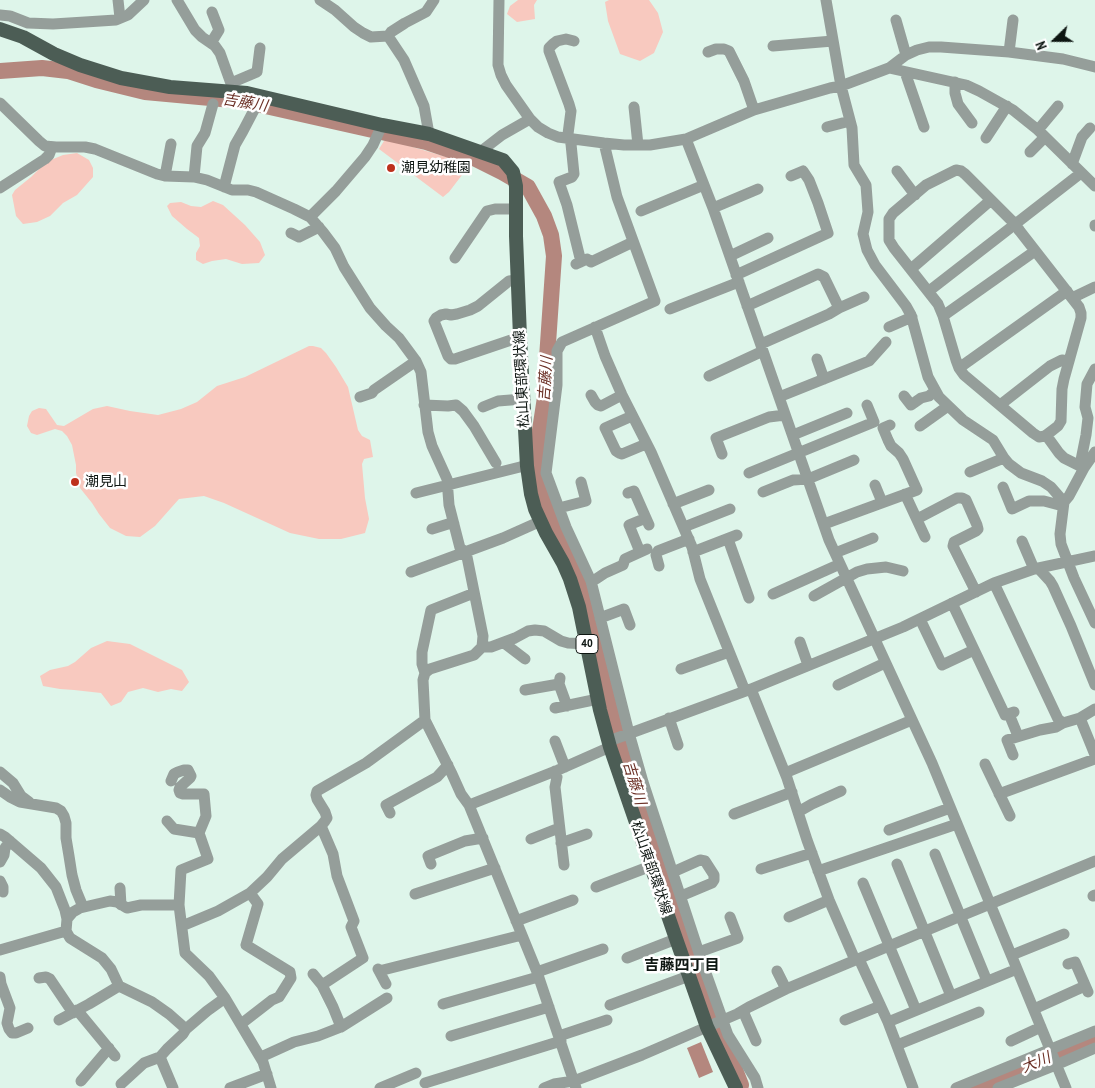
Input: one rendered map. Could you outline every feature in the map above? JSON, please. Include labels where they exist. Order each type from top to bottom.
[{"type":"main road","name":"松山東部環状線","points":[[0,29],[23,37],[54,54],[80,65],[121,78],[170,87],[233,87],[246,93],[380,130],[429,134],[503,160],[515,179],[517,280],[523,399],[527,466],[531,494],[540,521],[570,579],[579,607],[598,699],[610,742],[689,976],[715,1024],[736,1088]]},
{"type":"street","points":[[118,0],[120,18]]},
{"type":"street","points":[[0,15],[10,16],[28,23],[54,24],[116,20],[128,15],[144,0]]},
{"type":"street","points":[[176,0],[196,30],[215,46],[220,53],[233,87],[257,72],[260,48]]},
{"type":"street","points":[[320,0],[354,27],[371,36],[388,36],[405,23],[426,12],[434,0]]},
{"type":"street","points":[[499,0],[498,65],[506,85],[530,119],[538,127],[558,137],[604,143],[650,145],[686,139],[754,110],[841,86],[889,68],[917,50],[929,47],[1009,52],[1063,59],[1095,67]]},
{"type":"street","points":[[826,0],[841,86],[852,128],[854,165],[866,185],[868,212],[863,234],[867,250],[874,265],[906,306],[912,317],[928,377],[935,391],[963,420],[993,440],[1004,458],[1015,469],[1051,487],[1064,504]]},
{"type":"street","points":[[211,43],[219,30],[212,12]]},
{"type":"street","points":[[896,20],[906,56]]},
{"type":"street","points":[[1009,52],[1013,20]]},
{"type":"street","points":[[388,36],[404,60],[424,106],[429,134]]},
{"type":"street","points":[[574,41],[557,41],[552,44],[549,52],[571,111],[568,134],[574,174],[572,177],[559,182],[567,205],[578,263],[587,259],[591,262],[633,242]]},
{"type":"street","points":[[773,46],[833,42]]},
{"type":"street","points":[[708,52],[724,49],[729,52],[744,81],[754,110]]},
{"type":"street","points":[[889,68],[966,85],[1007,106],[1026,119],[1095,186]]},
{"type":"street","points":[[905,72],[924,127]]},
{"type":"street","points":[[955,82],[958,104],[972,122]]},
{"type":"street","points":[[0,103],[45,146],[95,149],[166,176],[194,177],[232,190],[256,192],[310,217],[335,248],[344,267],[370,308],[399,338],[416,361],[421,372],[428,432],[432,446],[447,479],[449,505],[460,548],[466,552],[483,636],[482,647],[474,655],[430,669],[425,673]]},
{"type":"street","points":[[194,177],[197,146],[204,133],[213,104]]},
{"type":"street","points":[[986,138],[1007,106]]},
{"type":"street","points":[[1030,152],[1058,106]]},
{"type":"street","points":[[634,107],[638,145]]},
{"type":"street","points":[[224,187],[234,145],[254,110]]},
{"type":"street","points":[[480,152],[502,135],[530,119]]},
{"type":"street","points":[[827,127],[850,121]]},
{"type":"street","points":[[1072,164],[1082,137],[1090,128]]},
{"type":"street","points":[[310,217],[336,191],[365,157],[380,130]]},
{"type":"street","points":[[686,139],[713,208],[824,524],[846,578],[932,763],[1066,1088]]},
{"type":"street","points":[[604,143],[616,197],[655,301],[562,342],[557,351],[556,385],[546,473],[566,527],[591,581],[627,734],[699,952],[715,1024],[728,1035],[755,1078],[758,1088]]},
{"type":"street","points":[[166,176],[171,144]]},
{"type":"street","points":[[0,188],[45,159],[52,147]]},
{"type":"street","points":[[956,170],[965,174],[991,200],[1016,226],[1079,307],[1081,313],[1062,388],[1061,421],[1058,426],[1046,435],[1039,437],[1033,434],[964,375],[959,368],[938,304],[889,240],[888,232],[893,213],[926,185],[956,170]]},
{"type":"street","points":[[670,309],[816,243],[828,233],[809,180],[803,171],[792,176]]},
{"type":"street","points":[[897,171],[915,194]]},
{"type":"street","points":[[929,292],[1081,173]]},
{"type":"street","points":[[642,211],[704,185]]},
{"type":"street","points":[[713,208],[753,188]]},
{"type":"street","points":[[911,268],[991,200]]},
{"type":"street","points":[[459,257],[487,212],[495,209],[516,209]]},
{"type":"street","points":[[292,233],[299,237],[318,227]]},
{"type":"street","points":[[730,256],[768,238]]},
{"type":"street","points":[[943,316],[1035,250]]},
{"type":"street","points":[[747,306],[818,274],[824,277],[838,308]]},
{"type":"street","points":[[517,280],[509,281],[478,306],[470,310],[451,315],[440,315],[434,321],[448,356],[451,359],[520,337]]},
{"type":"street","points":[[959,368],[1069,295],[1095,287]]},
{"type":"street","points":[[709,376],[723,365],[762,348],[830,314],[838,308],[864,297]]},
{"type":"street","points":[[889,327],[912,317]]},
{"type":"street","points":[[595,326],[605,356],[622,395],[689,539],[700,579],[729,652],[786,774],[829,900],[888,1022],[913,1088]]},
{"type":"street","points":[[779,397],[869,361],[886,342]]},
{"type":"street","points":[[816,359],[824,379]]},
{"type":"street","points":[[1000,405],[1050,366],[1062,360],[1068,361]]},
{"type":"street","points":[[360,397],[372,393],[416,361]]},
{"type":"street","points":[[1082,467],[1088,418],[1085,407],[1087,384],[1095,370]]},
{"type":"street","points":[[904,396],[911,405],[935,391]]},
{"type":"street","points":[[592,395],[595,402],[601,406],[622,395]]},
{"type":"street","points":[[483,406],[498,400],[523,399]]},
{"type":"street","points":[[424,404],[456,405],[463,410],[496,463]]},
{"type":"street","points":[[920,426],[948,406]]},
{"type":"street","points":[[749,473],[874,422],[872,409]]},
{"type":"street","points":[[793,435],[847,413]]},
{"type":"street","points":[[722,454],[716,438],[769,417],[785,414]]},
{"type":"street","points":[[632,416],[605,428],[616,451],[622,454],[646,444]]},
{"type":"street","points":[[824,524],[917,490],[903,459],[891,446],[883,428],[890,425]]},
{"type":"street","points":[[1046,435],[1058,453],[1082,467]]},
{"type":"street","points":[[1095,452],[1082,467],[1064,504],[1060,534],[1061,544],[1068,562],[1095,623]]},
{"type":"street","points":[[970,472],[1004,458]]},
{"type":"street","points":[[763,492],[793,480],[808,479],[854,459]]},
{"type":"street","points":[[416,493],[527,466]]},
{"type":"street","points":[[559,508],[586,501],[581,482]]},
{"type":"street","points":[[875,485],[882,502]]},
{"type":"street","points":[[1003,487],[1012,509],[1030,501],[1064,504]]},
{"type":"street","points":[[591,581],[623,565],[625,559],[644,551],[629,525],[648,522],[634,490],[628,493]]},
{"type":"street","points":[[674,504],[709,490]]},
{"type":"street","points":[[905,494],[925,536]]},
{"type":"street","points":[[917,519],[957,498],[966,500],[978,528],[976,531],[956,540],[953,546],[976,592]]},
{"type":"street","points":[[684,527],[730,509]]},
{"type":"street","points":[[411,572],[503,538],[540,521]]},
{"type":"street","points":[[432,529],[454,524]]},
{"type":"street","points":[[693,552],[732,537],[749,598]]},
{"type":"street","points":[[773,593],[873,538]]},
{"type":"street","points":[[659,566],[656,555],[658,551],[689,539]]},
{"type":"street","points":[[1022,541],[1036,569],[1053,586],[1095,685]]},
{"type":"street","points":[[469,805],[560,769],[627,734],[748,690],[920,619],[994,583],[1036,569],[1095,556]]},
{"type":"street","points":[[814,596],[862,570],[886,566],[903,572]]},
{"type":"street","points":[[994,583],[1058,719],[1064,723]]},
{"type":"street","points":[[474,593],[431,610],[422,652],[422,664],[425,673],[423,680],[425,720],[461,794],[469,805],[495,868],[538,974],[575,1085]]},
{"type":"street","points":[[952,603],[1005,715],[1012,713],[1018,736]]},
{"type":"street","points":[[600,618],[624,609],[630,625]]},
{"type":"street","points":[[920,619],[942,665],[974,650]]},
{"type":"street","points":[[482,647],[491,647],[528,631],[535,630],[544,631],[568,643],[587,644]]},
{"type":"street","points":[[504,642],[525,659]]},
{"type":"street","points":[[800,642],[808,665]]},
{"type":"street","points":[[681,669],[729,652]]},
{"type":"street","points":[[838,685],[885,663]]},
{"type":"street","points":[[525,690],[560,681],[567,706]]},
{"type":"street","points":[[555,708],[598,699]]},
{"type":"street","points":[[1013,755],[1007,740],[1056,727],[1080,718],[1095,709]]},
{"type":"street","points":[[669,718],[678,745]]},
{"type":"street","points":[[1080,718],[1095,755]]},
{"type":"street","points":[[182,926],[218,912],[250,893],[282,859],[321,826],[327,818],[317,800],[317,791],[366,763],[425,720]]},
{"type":"street","points":[[786,774],[912,720]]},
{"type":"street","points":[[555,741],[560,769],[555,787],[564,865]]},
{"type":"street","points":[[999,794],[1095,759]]},
{"type":"street","points":[[985,764],[1010,816]]},
{"type":"street","points":[[390,813],[386,805],[437,777],[448,765]]},
{"type":"street","points":[[171,781],[174,774],[188,770],[191,776],[180,787],[180,793],[204,794],[206,816],[199,833],[208,859],[181,870],[179,906],[185,953],[209,976],[225,998],[261,1057],[271,1088]]},
{"type":"street","points":[[0,772],[14,783],[22,796],[30,804]]},
{"type":"street","points":[[0,790],[20,802],[56,808],[64,816],[68,856],[76,890],[83,907]]},
{"type":"street","points":[[798,812],[842,791]]},
{"type":"street","points":[[734,814],[792,792]]},
{"type":"street","points":[[889,830],[950,808]]},
{"type":"street","points":[[167,821],[174,829],[199,833]]},
{"type":"street","points":[[818,871],[957,824]]},
{"type":"street","points":[[321,826],[333,854],[336,876],[354,921],[351,927],[363,958],[322,985]]},
{"type":"street","points":[[531,839],[559,828]]},
{"type":"street","points":[[0,834],[41,868],[56,887],[66,910],[66,931],[70,938],[102,958],[111,969],[119,986],[152,1002],[186,1029]]},
{"type":"street","points":[[561,843],[587,834]]},
{"type":"street","points":[[431,864],[428,856],[465,841],[482,838]]},
{"type":"street","points":[[0,862],[5,848],[10,841]]},
{"type":"street","points":[[935,854],[987,981]]},
{"type":"street","points":[[763,872],[813,856]]},
{"type":"street","points":[[658,882],[700,860],[705,861],[714,875],[712,883],[680,896]]},
{"type":"street","points":[[544,1088],[554,1084],[575,1085],[715,1024],[786,989],[1094,863]]},
{"type":"street","points":[[897,864],[951,996]]},
{"type":"street","points":[[596,887],[651,866]]},
{"type":"street","points":[[415,894],[495,868]]},
{"type":"street","points":[[863,882],[916,1010]]},
{"type":"street","points":[[120,888],[120,905]]},
{"type":"street","points":[[241,1024],[272,1000],[279,997],[291,978],[290,972],[246,945],[258,904],[250,893]]},
{"type":"street","points":[[516,921],[574,900]]},
{"type":"street","points":[[789,917],[829,900]]},
{"type":"street","points":[[67,919],[73,912],[83,907],[110,901],[117,902],[127,908],[141,905],[179,906]]},
{"type":"street","points":[[699,952],[738,938],[730,917]]},
{"type":"street","points":[[0,950],[66,931]]},
{"type":"street","points":[[1012,955],[1064,934]]},
{"type":"street","points":[[386,984],[378,970],[522,935]]},
{"type":"street","points":[[626,958],[676,939]]},
{"type":"street","points":[[443,1004],[538,974],[603,949]]},
{"type":"street","points":[[1034,1008],[1087,989],[1075,962],[1068,964]]},
{"type":"street","points":[[888,1022],[1018,968]]},
{"type":"street","points":[[777,972],[786,989]]},
{"type":"street","points":[[313,974],[322,985],[341,1027]]},
{"type":"street","points":[[610,1005],[689,976]]},
{"type":"street","points":[[0,977],[10,1008],[7,1023],[9,1029],[16,1033],[28,1028]]},
{"type":"street","points":[[39,978],[46,977],[50,979],[75,1012],[112,1052],[81,1081]]},
{"type":"street","points":[[59,1020],[119,986]]},
{"type":"street","points":[[121,1084],[144,1063],[160,1057],[184,1034],[186,1029],[206,1011],[225,998]]},
{"type":"street","points":[[261,1057],[294,1042],[318,1036],[341,1027],[387,998]]},
{"type":"street","points":[[845,1020],[880,1006]]},
{"type":"street","points":[[451,1036],[549,1007]]},
{"type":"street","points":[[743,1011],[756,1041]]},
{"type":"street","points":[[897,1046],[934,1035],[979,1012]]},
{"type":"street","points":[[425,1083],[560,1039],[608,1020]]},
{"type":"street","points":[[1011,1041],[1041,1027]]},
{"type":"street","points":[[956,1088],[1095,1031]]},
{"type":"street","points":[[998,1088],[1095,1048]]},
{"type":"street","points":[[160,1057],[172,1085],[160,1088]]},
{"type":"street","points":[[380,1088],[416,1073]]},
{"type":"street","points":[[230,1088],[267,1074]]},
{"type":"shaded area","points":[[518,0],[537,0],[534,5],[535,19],[517,22],[507,14],[510,6]]},
{"type":"shaded area","points":[[609,0],[649,0],[658,13],[663,32],[654,53],[640,61],[620,54],[608,21],[605,2]]},
{"type":"shaded area","points":[[389,140],[450,158],[460,167],[462,175],[443,197],[379,149],[384,141]]},
{"type":"shaded area","points":[[77,153],[89,160],[93,168],[93,177],[77,195],[63,203],[50,216],[37,222],[23,224],[16,216],[12,195],[15,190],[46,162],[63,155]]},
{"type":"shaded area","points":[[213,201],[223,205],[260,242],[265,255],[259,263],[242,264],[226,259],[203,264],[196,260],[196,253],[200,246],[199,238],[172,216],[167,206],[170,203],[181,202],[201,207]]},
{"type":"shaded area","points":[[309,346],[321,348],[336,367],[348,387],[358,430],[362,436],[370,440],[373,457],[364,459],[362,464],[369,519],[365,533],[341,539],[319,539],[290,533],[204,496],[179,499],[155,526],[140,537],[126,536],[110,528],[80,488],[72,445],[67,436],[62,431],[55,429],[37,435],[31,433],[27,426],[32,411],[39,408],[46,409],[57,425],[64,426],[93,409],[107,406],[158,415],[181,409],[197,402],[217,386],[245,377]]},
{"type":"shaded area","points":[[107,641],[130,644],[182,670],[189,682],[182,691],[171,689],[158,692],[143,688],[128,692],[121,702],[111,706],[101,693],[43,686],[40,676],[50,670],[68,666],[91,648]]},
{"type":"shaded area","points":[[701,1042],[713,1072],[699,1078],[687,1048]]},
{"type":"waterway","name":"吉藤川","points":[[0,71],[42,68],[68,71],[145,92],[243,101],[426,142],[476,159],[528,187],[544,216],[551,235],[554,256],[546,391],[536,456],[539,484],[582,579],[613,715],[702,986],[741,1085]]},
{"type":"waterway","name":"大川","points":[[977,1088],[1095,1039]]},
{"type":"place","name":"潮見幼稚園","points":[[391,168]]},
{"type":"place","name":"潮見山","points":[[75,482]]},
{"type":"district","name":"吉藤四丁目","points":[[682,966]]}]
